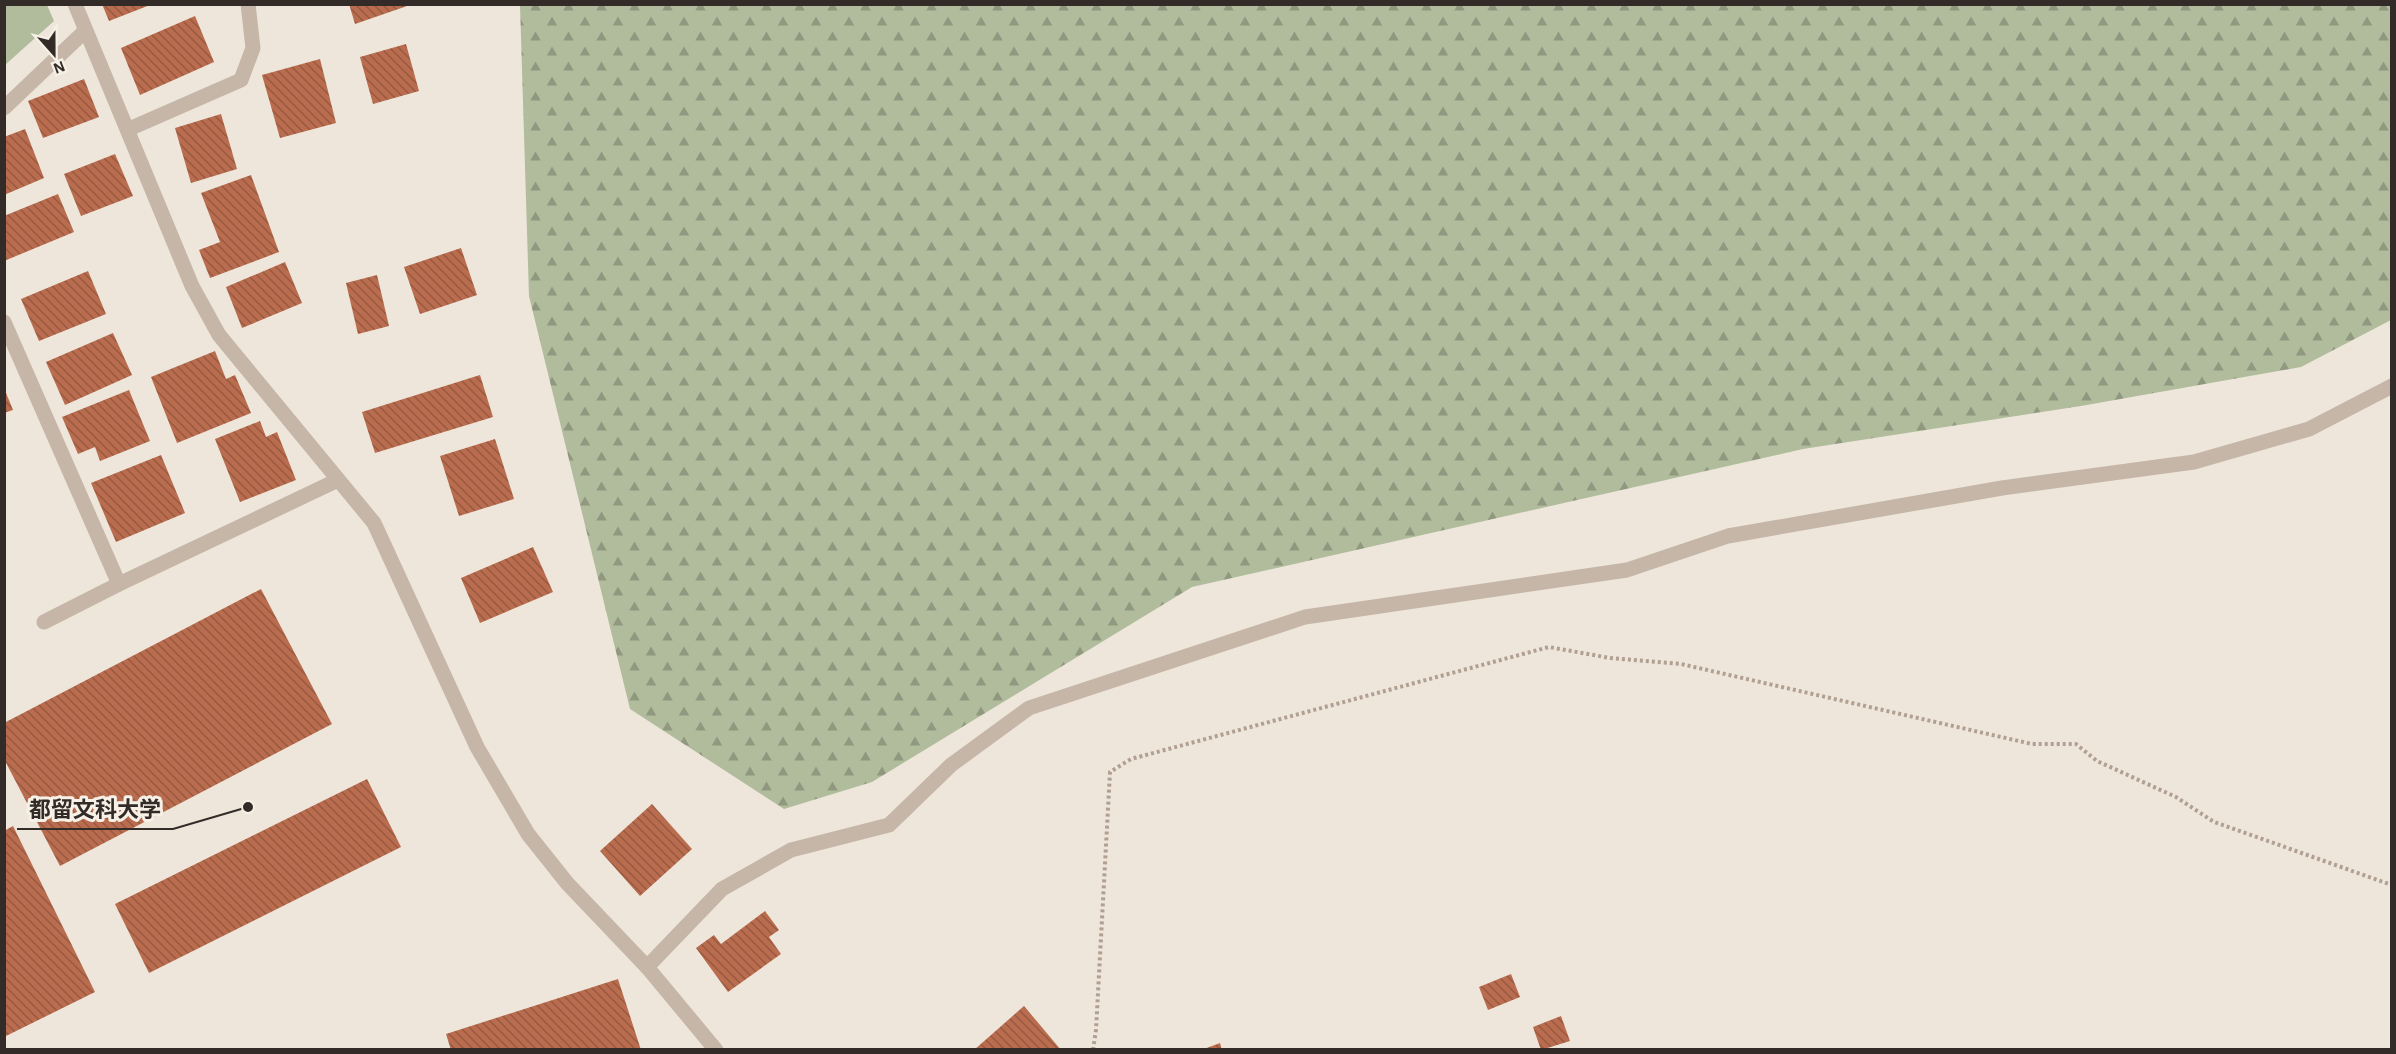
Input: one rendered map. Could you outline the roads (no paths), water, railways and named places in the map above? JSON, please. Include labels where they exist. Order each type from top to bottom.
[{"type":"street","points":[[75,4],[129,129],[192,286],[219,335],[374,523],[477,747],[528,834],[567,883],[647,967],[716,1050]]},
{"type":"street","points":[[129,129],[241,80],[253,48],[248,4]]},
{"type":"street","points":[[4,108],[85,31]]},
{"type":"street","points":[[4,322],[119,584]]},
{"type":"street","points":[[647,967],[722,889],[790,850],[889,825],[951,765],[1029,708],[1305,617],[1628,570],[1728,536],[2002,488],[2194,462],[2309,429],[2391,386]]},
{"type":"street","points":[[44,622],[338,480]]},
{"type":"place","name":"都留文科大学","points":[[248,807]]}]
